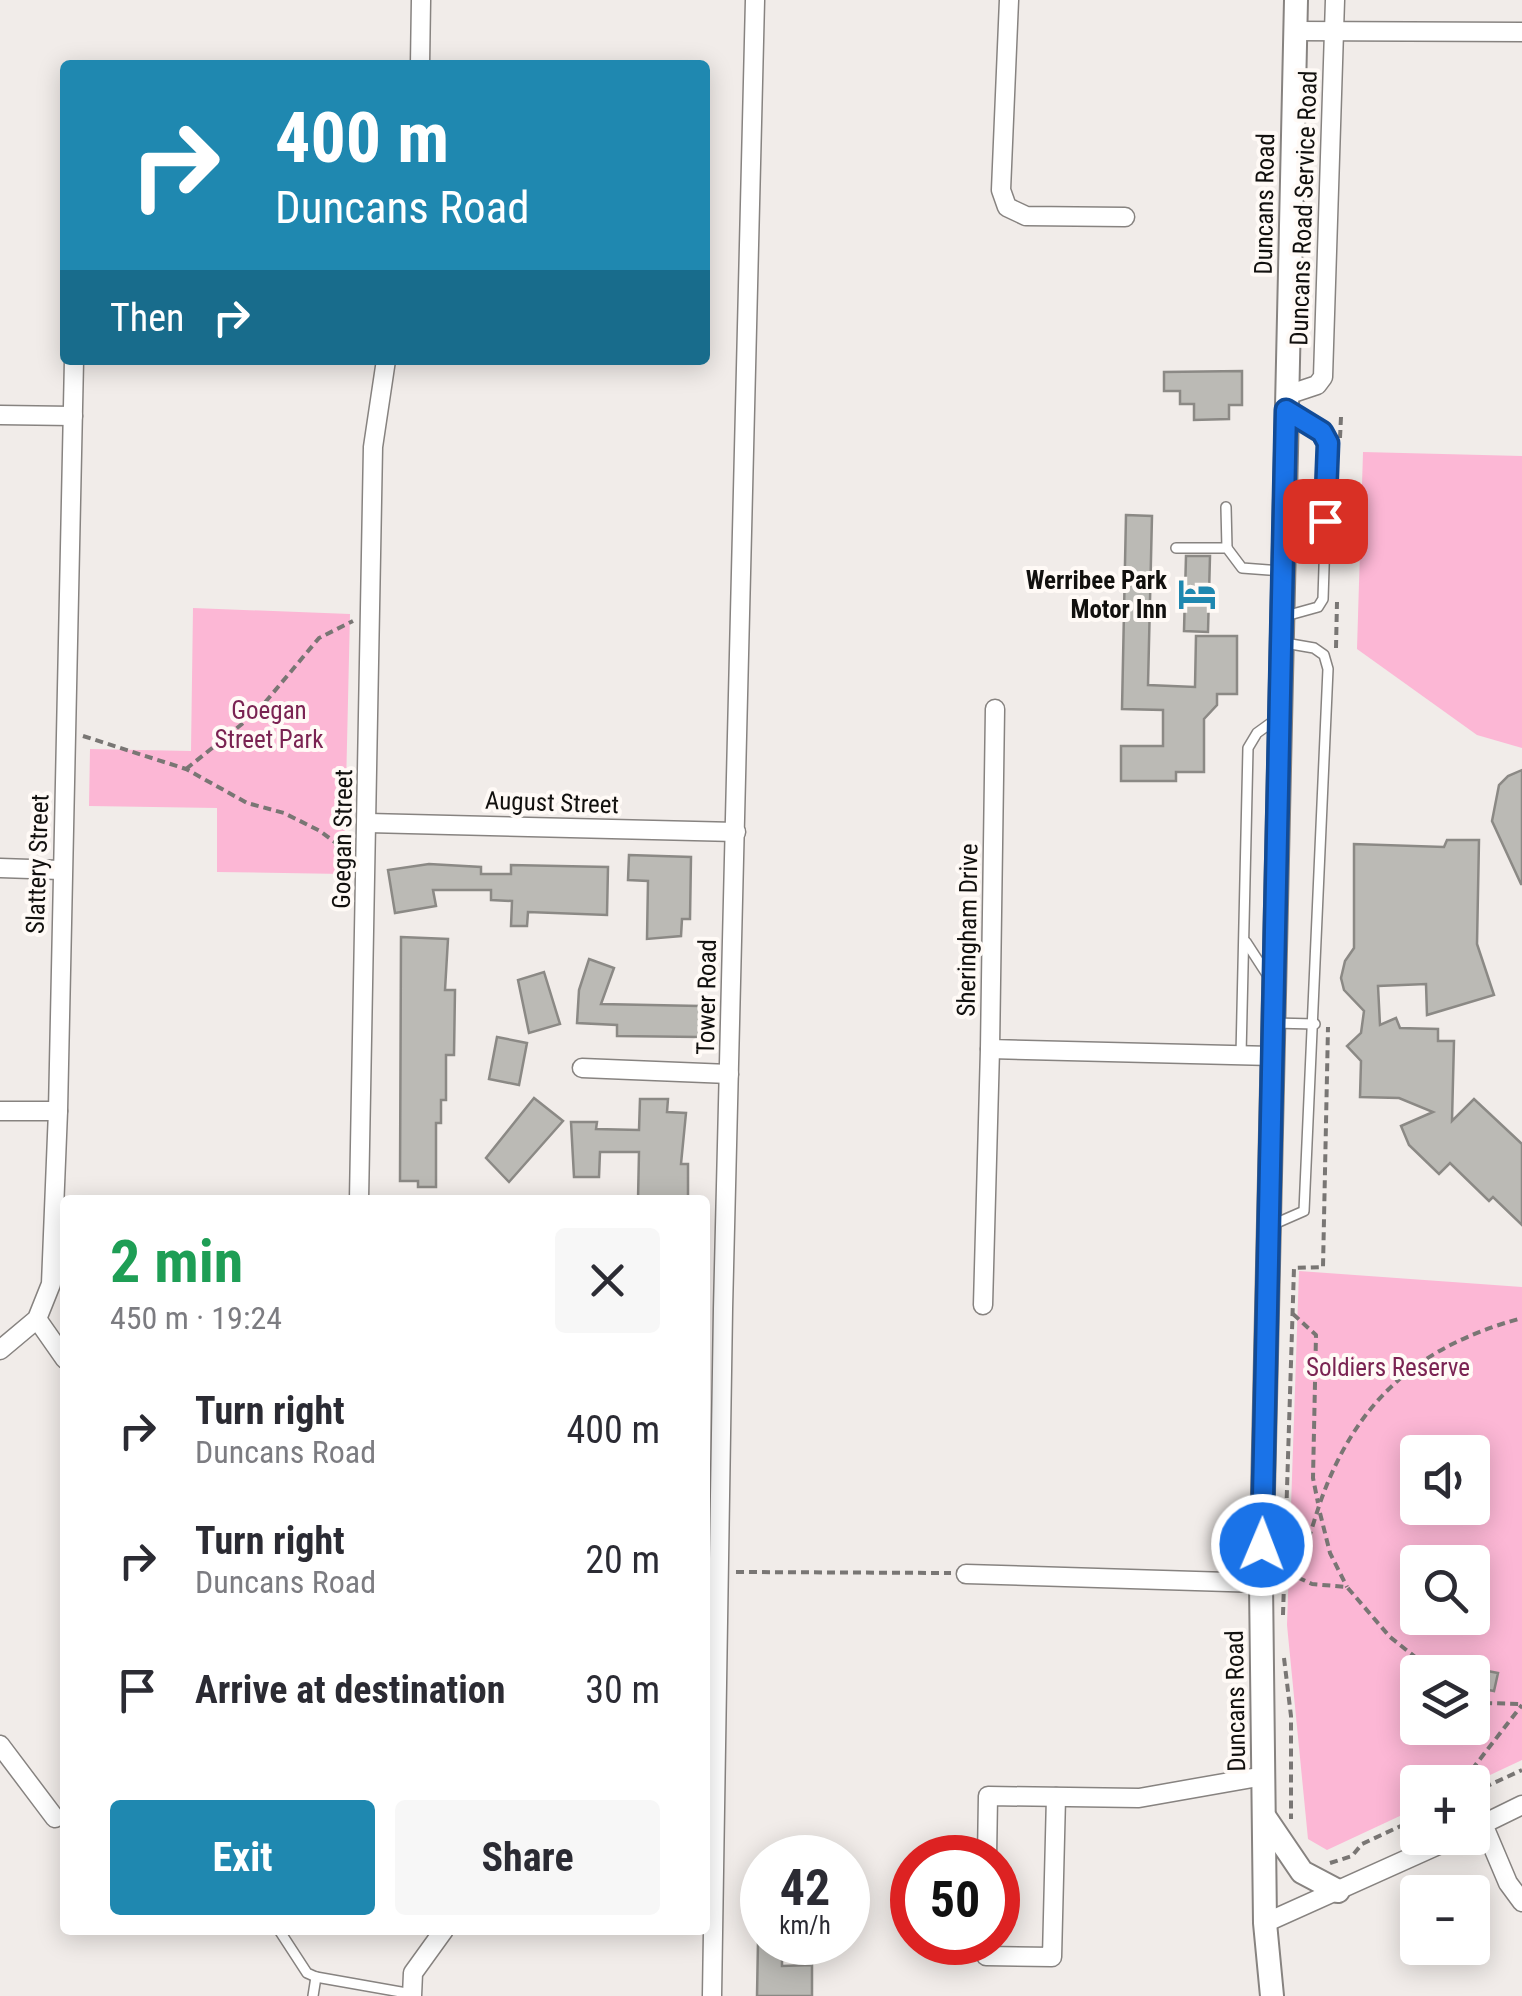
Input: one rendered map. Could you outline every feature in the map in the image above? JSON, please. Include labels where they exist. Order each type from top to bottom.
[{"type":"main road","name":"Duncans Road","points":[[1272,1996],[1265,1923],[1261,1583],[1296,0]]},
{"type":"main road","points":[[1264,1816],[1302,1872],[1338,1891]]},
{"type":"street","points":[[420,60],[421,0]]},
{"type":"street","name":"Tower Road","points":[[712,1996],[714,1309],[729,1074],[755,0]]},
{"type":"street","points":[[1009,0],[1001,190],[1007,207],[1026,216],[1125,217]]},
{"type":"street","name":"Duncans Road Service Road","points":[[1287,403],[1323,377],[1335,0]]},
{"type":"street","points":[[1295,31],[1522,32]]},
{"type":"street","name":"Slattery Street","points":[[37,1319],[51,1284],[58,1111],[74,365]]},
{"type":"street","name":"Goegan Street","points":[[359,1195],[373,447],[385,365]]},
{"type":"street","points":[[0,415],[73,416]]},
{"type":"street","name":"Sheringham Drive","points":[[995,709],[990,1049],[1272,1056]]},
{"type":"street","name":"August Street","points":[[368,822],[736,832]]},
{"type":"street","points":[[0,868],[61,870]]},
{"type":"street","points":[[983,1306],[990,1049]]},
{"type":"street","points":[[582,1068],[729,1074]]},
{"type":"street","points":[[0,1110],[58,1111]]},
{"type":"street","points":[[0,1350],[37,1319],[60,1351]]},
{"type":"street","points":[[966,1574],[1261,1583]]},
{"type":"street","points":[[0,1745],[55,1818]]},
{"type":"street","points":[[987,1835],[988,1796],[1138,1798],[1264,1776]]},
{"type":"street","points":[[1020,1957],[1052,1957],[1056,1798]]},
{"type":"street","points":[[1490,1821],[1522,1806]]},
{"type":"street","points":[[1490,1849],[1522,1902]]},
{"type":"street","points":[[1265,1923],[1417,1855]]},
{"type":"street","points":[[412,1995],[413,1973],[440,1935]]},
{"type":"lane","points":[[1282,617],[1318,607],[1323,599],[1328,443],[1322,432],[1287,403]]},
{"type":"lane","points":[[1226,507],[1227,548],[1242,568],[1283,570]]},
{"type":"lane","points":[[1176,548],[1227,548]]},
{"type":"lane","points":[[1269,1226],[1304,1211],[1328,669],[1324,654],[1314,648],[1282,643]]},
{"type":"lane","points":[[1241,1055],[1248,748],[1257,733],[1280,716]]},
{"type":"lane","points":[[1243,930],[1253,957],[1274,985]]},
{"type":"lane","points":[[1273,1023],[1315,1024]]},
{"type":"lane","points":[[281,1935],[307,1973],[316,1978],[412,1995]]},
{"type":"lane","points":[[313,1996],[316,1978]]},
{"type":"path","points":[[186,769],[258,712],[319,638],[372,614]]},
{"type":"path","points":[[66,730],[186,769],[247,803],[284,813],[320,832],[367,866]]},
{"type":"path","points":[[1280,1623],[1286,1572],[1294,1268]]},
{"type":"path","points":[[1293,1314],[1316,1335],[1312,1478],[1330,1552],[1347,1587],[1390,1637],[1413,1655]]},
{"type":"path","points":[[1296,1576],[1319,1508],[1351,1439],[1389,1385],[1458,1342],[1522,1318]]},
{"type":"path","points":[[1286,1572],[1312,1584],[1347,1587]]},
{"type":"path","points":[[715,1576],[966,1574]]},
{"type":"path","points":[[1282,1642],[1291,1716],[1292,1829]]},
{"type":"path","points":[[1490,1703],[1522,1705]]},
{"type":"path","points":[[1475,1765],[1522,1705]]},
{"type":"path","points":[[1490,1785],[1522,1770]]},
{"type":"path","points":[[1315,1860],[1340,1861],[1352,1856],[1362,1844],[1400,1826]]},
{"type":"green space","points":[[1363,452],[1522,456],[1522,748],[1477,735],[1357,649]]},
{"type":"green space","name":"Goegan Street Park","points":[[193,608],[350,614],[344,874],[217,872],[217,808],[89,806],[90,749],[191,751]]},
{"type":"green space","name":"Soldiers Reserve","points":[[1299,1271],[1522,1287],[1522,1760],[1490,1775],[1490,1765],[1400,1765],[1400,1816],[1327,1850],[1308,1839],[1287,1625]]},
{"type":"building","points":[[1242,371],[1242,405],[1229,405],[1229,419],[1194,420],[1194,404],[1180,404],[1180,391],[1164,391],[1164,372]]},
{"type":"building","points":[[1126,515],[1152,516],[1148,685],[1195,687],[1196,636],[1237,636],[1237,694],[1217,694],[1217,705],[1204,719],[1204,772],[1176,772],[1176,781],[1121,781],[1121,746],[1163,746],[1163,710],[1122,709]]},
{"type":"building","points":[[1186,556],[1210,556],[1208,632],[1184,631]]},
{"type":"building","points":[[1522,770],[1521,884],[1492,821],[1499,785]]},
{"type":"building","points":[[1447,840],[1479,840],[1477,944],[1494,995],[1427,1015],[1426,984],[1378,986],[1380,1025],[1396,1018],[1400,1028],[1438,1029],[1438,1041],[1454,1041],[1452,1121],[1474,1099],[1522,1144],[1522,1225],[1493,1197],[1489,1201],[1450,1163],[1439,1174],[1409,1145],[1401,1126],[1433,1112],[1399,1098],[1360,1097],[1361,1061],[1347,1046],[1361,1033],[1364,1011],[1344,990],[1341,978],[1345,961],[1354,948],[1354,844],[1444,847]]},
{"type":"building","points":[[629,855],[691,857],[690,919],[682,919],[681,936],[647,939],[648,881],[628,880]]},
{"type":"building","points":[[429,864],[481,867],[481,874],[511,874],[511,865],[608,867],[607,915],[528,912],[527,926],[511,926],[512,901],[491,900],[491,890],[433,890],[436,906],[395,913],[388,870]]},
{"type":"building","points":[[401,937],[448,939],[445,990],[455,990],[454,1055],[446,1055],[446,1100],[441,1100],[441,1123],[436,1123],[436,1187],[400,1181]]},
{"type":"building","points":[[589,959],[614,968],[601,1004],[700,1006],[699,1037],[617,1036],[617,1025],[577,1023],[579,990]]},
{"type":"building","points":[[544,972],[560,1024],[529,1033],[518,980]]},
{"type":"building","points":[[497,1037],[527,1043],[519,1085],[489,1079]]},
{"type":"building","points":[[534,1098],[563,1121],[509,1182],[486,1158]]},
{"type":"building","points":[[640,1099],[668,1099],[667,1112],[686,1113],[681,1164],[688,1164],[688,1195],[638,1195],[639,1152],[600,1152],[599,1177],[574,1177],[571,1122],[597,1122],[596,1129],[639,1130]]},
{"type":"building","points":[[1490,1671],[1498,1673],[1494,1691],[1490,1690]]},
{"type":"building","points":[[758,1965],[812,1965],[812,1996],[757,1996]]},
{"type":"place","name":"Werribee Park Motor Inn","points":[[1197,594]]},
{"type":"route","points":[[1262,1545],[1286,410],[1322,432],[1328,443],[1325,521]]}]
